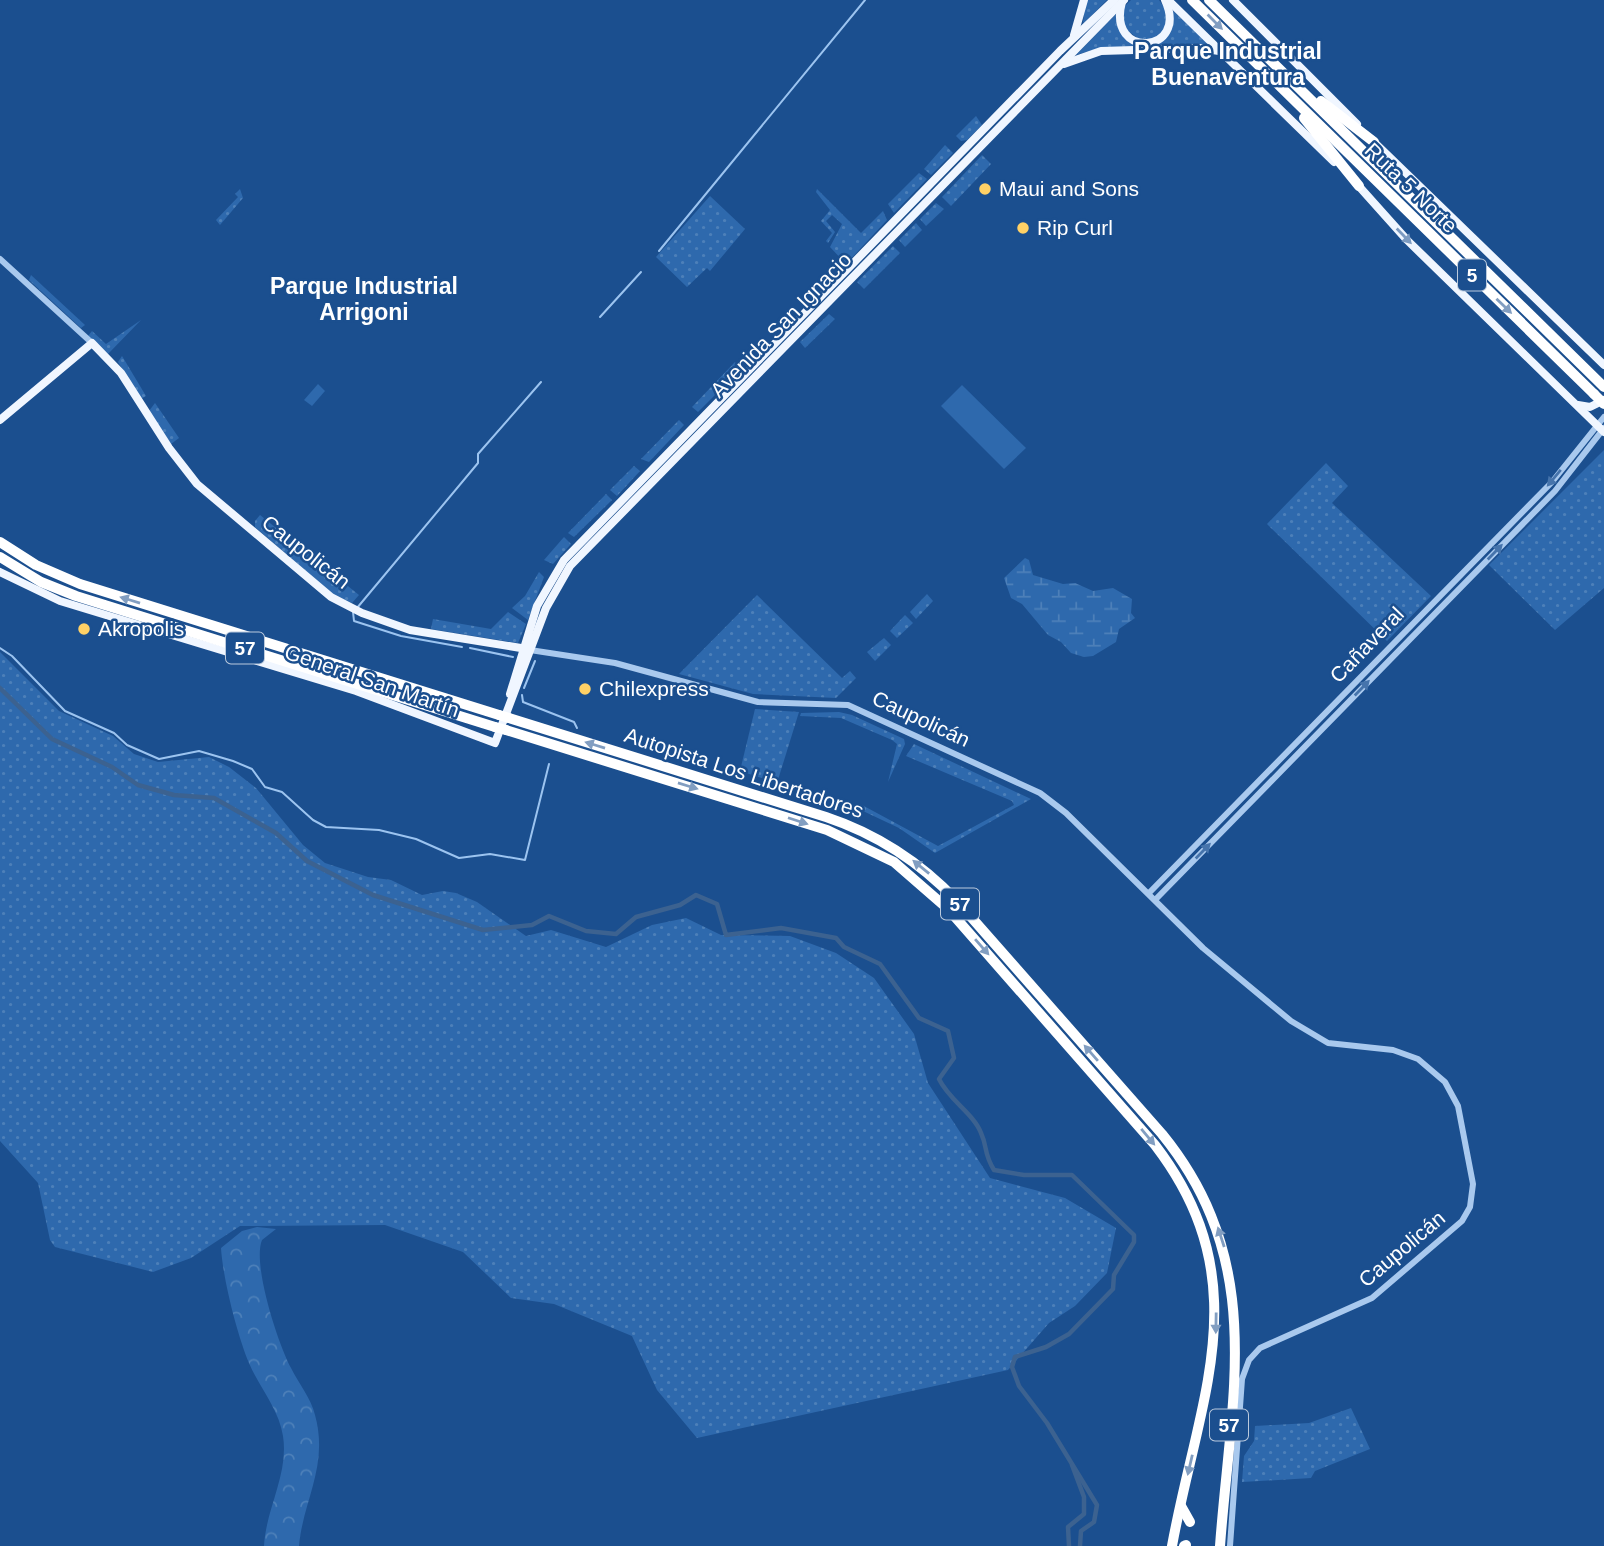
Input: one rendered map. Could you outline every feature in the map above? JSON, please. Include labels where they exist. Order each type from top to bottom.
[{"type":"highway","name":"Ruta 5 Norte","points":[[1192,0],[1604,402]]},
{"type":"highway","name":"Ruta 5 Norte","points":[[1209,0],[1603,386]]},
{"type":"highway","points":[[1269,58],[1374,142]]},
{"type":"highway","points":[[1268,74],[1359,186]]},
{"type":"highway","name":"Autopista Los Libertadores","points":[[0,542],[36,565],[80,584],[847,824],[907,857],[957,901],[1162,1134],[1194,1178],[1213,1216],[1229,1264],[1235,1316],[1220,1546]]},
{"type":"highway","name":"Autopista Los Libertadores","points":[[0,557],[41,582],[76,596],[827,830],[885,856],[921,882],[948,909],[1146,1135],[1170,1166],[1194,1209],[1209,1257],[1216,1298],[1214,1353],[1172,1546]]},
{"type":"highway","points":[[1181,1505],[1190,1522]]},
{"type":"highway","points":[[1211,1521],[1223,1509]]},
{"type":"main road","points":[[1071,41],[1081,19],[1084,0]]},
{"type":"main road","points":[[1120,0],[1122,28],[1130,39],[1144,44],[1158,40],[1169,28],[1171,18],[1167,0]]},
{"type":"main road","name":"Avenida San Ignacio","points":[[955,165],[1057,67],[1071,41],[1120,0]]},
{"type":"main road","name":"Avenida San Ignacio","points":[[495,743],[553,576],[1063,54],[1120,0]]},
{"type":"main road","points":[[1167,0],[1359,186],[1408,240],[1602,429]]},
{"type":"main road","points":[[1233,0],[1374,142],[1604,365]]},
{"type":"main road","points":[[1239,0],[1243,10]]},
{"type":"main road","points":[[1057,67],[1079,56],[1101,51],[1203,48],[1222,52]]},
{"type":"main road","points":[[0,420],[92,343]]},
{"type":"main road","name":"Caupolicán","points":[[92,343],[121,373],[169,448],[204,491],[325,592],[358,612],[410,630],[526,649]]},
{"type":"main road","points":[[1575,404],[1590,407],[1604,402]]},
{"type":"main road","name":"General San Martín","points":[[0,572],[60,601],[356,691],[495,743]]},
{"type":"street","name":"Caupolicán","points":[[0,259],[92,343]]},
{"type":"street","name":"Cañaveral","points":[[1156,900],[1555,491],[1602,429],[1604,417]]},
{"type":"street","name":"Cañaveral","points":[[1149,893],[1602,429]]},
{"type":"street","name":"Caupolicán","points":[[526,649],[615,663],[758,702],[838,703],[853,706],[1049,798],[1216,959],[1308,1032],[1340,1046],[1403,1052],[1433,1069],[1450,1089],[1458,1106],[1472,1179],[1470,1207],[1451,1232],[1364,1303],[1264,1345],[1250,1360],[1242,1384],[1230,1546]]},
{"type":"green space","points":[[1086,0],[1107,0],[1084,23],[1083,22]]},
{"type":"green space","points":[[1131,0],[1159,0],[1169,14],[1163,35],[1143,42],[1124,28],[1124,7]]},
{"type":"green space","points":[[1173,11],[1213,47],[1092,50],[1076,55],[1117,13],[1118,24],[1128,39],[1145,45],[1154,44],[1171,32]]},
{"type":"green space","points":[[976,116],[982,125],[967,140],[961,141],[956,136]]},
{"type":"green space","points":[[945,145],[953,153],[931,175],[924,169]]},
{"type":"green space","points":[[982,155],[991,164],[951,206],[942,197]]},
{"type":"green space","points":[[919,173],[927,179],[894,213],[888,204]]},
{"type":"green space","points":[[240,189],[243,198],[220,225],[216,220],[238,197],[235,194]]},
{"type":"green space","points":[[817,189],[861,233],[883,211],[887,220],[846,264],[830,247],[842,224],[832,215],[826,221],[835,232],[828,243],[826,241],[832,233],[821,221],[830,210],[816,192]]},
{"type":"green space","points":[[710,196],[745,229],[710,271],[707,268],[687,287],[656,257]]},
{"type":"green space","points":[[936,203],[944,209],[926,226],[920,219]]},
{"type":"green space","points":[[916,223],[922,230],[905,247],[899,240]]},
{"type":"green space","points":[[893,246],[900,253],[864,289],[857,282]]},
{"type":"green space","points":[[31,275],[85,325],[81,328],[29,280]]},
{"type":"green space","points":[[829,314],[835,319],[805,348],[800,342]]},
{"type":"green space","points":[[141,320],[108,354],[88,336],[92,331],[106,344]]},
{"type":"green space","points":[[122,356],[146,396],[141,399],[118,362]]},
{"type":"green space","points":[[735,362],[741,369],[698,412],[692,407]]},
{"type":"green space","points":[[318,384],[325,391],[312,406],[304,400]]},
{"type":"green space","points":[[962,385],[1026,448],[1004,469],[941,406]]},
{"type":"green space","points":[[155,403],[179,438],[171,444],[149,411]]},
{"type":"green space","points":[[679,420],[684,425],[649,462],[641,459]]},
{"type":"green space","points":[[1604,450],[1604,588],[1555,630],[1489,565]]},
{"type":"green space","points":[[1326,463],[1348,486],[1332,503],[1431,596],[1387,641],[1267,524]]},
{"type":"green space","points":[[634,466],[640,471],[617,496],[610,490]]},
{"type":"green space","points":[[606,494],[612,500],[574,537],[568,533]]},
{"type":"green space","points":[[260,515],[359,595],[352,603],[335,596],[255,527],[255,521]]},
{"type":"green space","points":[[564,537],[571,544],[553,564],[544,560]]},
{"type":"green space","points":[[1025,558],[1029,560],[1033,575],[1063,584],[1075,583],[1093,591],[1113,588],[1132,599],[1131,613],[1135,618],[1119,629],[1116,642],[1093,656],[1084,657],[1071,653],[1061,642],[1048,635],[1022,604],[1011,598],[1004,578]]},
{"type":"green space","points":[[539,572],[544,577],[528,620],[512,608],[525,596]]},
{"type":"green space","points":[[927,594],[933,601],[916,619],[910,612]]},
{"type":"green space","points":[[757,595],[842,678],[850,671],[856,678],[836,698],[753,694],[679,674]]},
{"type":"green space","points":[[508,612],[526,624],[518,643],[431,629],[433,619],[491,629]]},
{"type":"green space","points":[[905,615],[913,623],[897,638],[890,631]]},
{"type":"green space","points":[[884,638],[891,645],[875,661],[867,652]]},
{"type":"green space","points":[[0,652],[59,711],[113,736],[134,754],[158,762],[209,757],[229,767],[256,788],[303,845],[325,863],[368,877],[391,880],[422,895],[443,891],[456,893],[477,902],[526,936],[551,930],[606,947],[652,925],[686,918],[721,935],[790,936],[836,953],[874,978],[914,1034],[928,1083],[990,1178],[1065,1198],[1116,1228],[1107,1273],[1075,1306],[1049,1323],[1008,1370],[697,1438],[657,1390],[632,1336],[554,1304],[511,1298],[463,1252],[385,1225],[240,1226],[191,1258],[153,1272],[55,1247],[50,1240],[38,1183],[0,1141]]},
{"type":"green space","points":[[755,709],[799,712],[777,783],[740,771]]},
{"type":"green space","points":[[839,712],[852,715],[904,739],[905,744],[888,782],[897,744],[892,740],[841,718],[800,716],[801,713]]},
{"type":"green space","points":[[914,744],[1031,799],[935,853],[899,828],[863,811],[862,805],[938,846],[1014,805],[1012,801],[906,756]]},
{"type":"green space","points":[[257,1227],[276,1229],[262,1240],[260,1267],[263,1285],[280,1341],[291,1368],[311,1403],[318,1433],[317,1467],[299,1546],[264,1546],[283,1464],[283,1436],[277,1417],[244,1351],[222,1261],[221,1248],[242,1231]]},
{"type":"green space","points":[[1351,1408],[1370,1449],[1315,1471],[1311,1478],[1242,1482],[1244,1456],[1254,1441],[1255,1426],[1309,1423]]},
{"type":"waterway","points":[[659,251],[865,0]]},
{"type":"waterway","points":[[600,317],[641,272]]},
{"type":"waterway","points":[[357,608],[478,463],[478,454],[541,382]]},
{"type":"waterway","points":[[353,612],[354,621],[401,636],[462,647]]},
{"type":"waterway","points":[[0,648],[12,656],[65,711],[114,733],[127,745],[159,759],[199,751],[233,761],[252,769],[265,787],[282,792],[313,820],[326,827],[379,830],[416,839],[459,858],[490,854],[525,860],[549,764]]},
{"type":"waterway","points":[[470,648],[513,657]]},
{"type":"waterway","points":[[524,688],[535,661]]},
{"type":"waterway","points":[[0,688],[52,739],[112,767],[138,785],[174,795],[214,798],[276,833],[307,861],[373,895],[483,930],[532,925],[549,916],[586,931],[616,934],[636,917],[680,905],[696,895],[717,904],[726,935],[781,928],[836,938],[844,947],[880,964],[919,1018],[948,1031],[954,1058],[939,1079],[978,1126],[994,1170],[1024,1175],[1072,1175],[1134,1235],[1134,1242],[1114,1275],[1113,1289],[1069,1334],[1046,1347],[1015,1357],[1012,1367],[1019,1386],[1047,1423],[1097,1505],[1094,1522],[1081,1531],[1080,1546]]},
{"type":"waterway","points":[[522,695],[523,702],[574,722],[577,728]]},
{"type":"waterway","points":[[1069,1546],[1068,1527],[1084,1514],[1084,1497],[1072,1465]]},
{"type":"place","name":"Maui and Sons","points":[[985,189]]},
{"type":"place","name":"Rip Curl","points":[[1023,228]]},
{"type":"place","name":"Akropolis","points":[[84,629]]},
{"type":"place","name":"Chilexpress","points":[[585,689]]},
{"type":"district","name":"Parque Industrial Buenaventura","points":[[1228,64]]},
{"type":"district","name":"Parque Industrial Arrigoni","points":[[364,299]]}]
